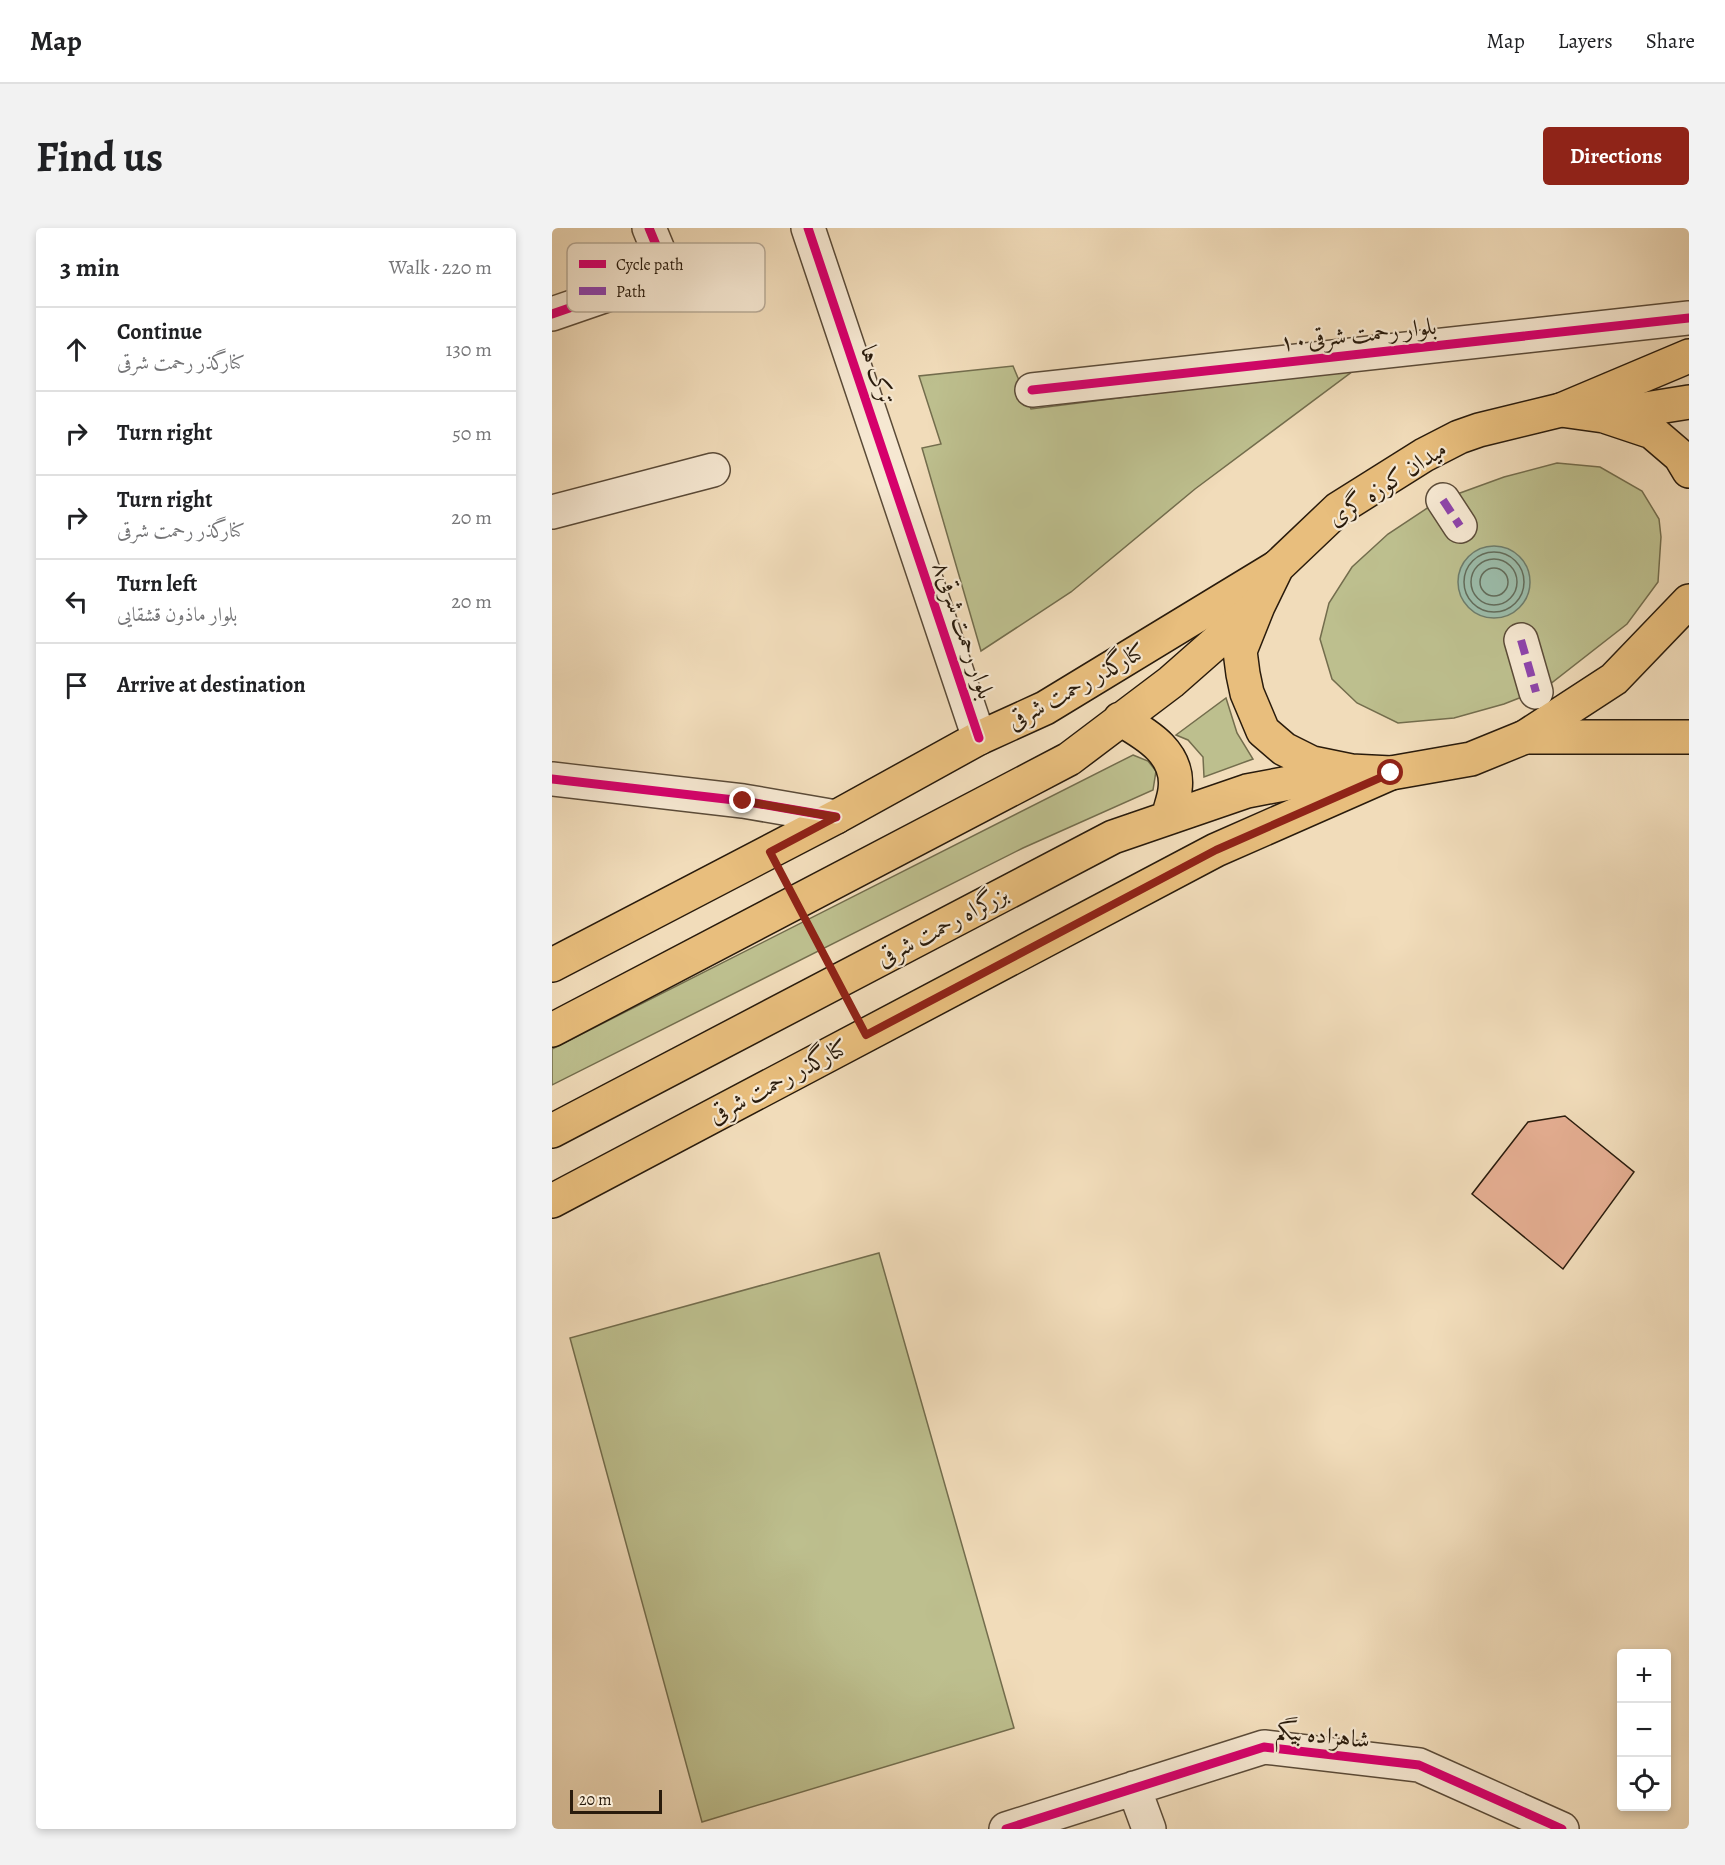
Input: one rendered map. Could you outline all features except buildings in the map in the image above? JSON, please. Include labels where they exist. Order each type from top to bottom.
[{"type":"main road","points":[[1561,410],[1689,356]]},
{"type":"main road","points":[[1604,416],[1689,402]]},
{"type":"main road","name":"میدان کوزه گری","points":[[1688,604],[1614,679],[1525,737],[1471,759],[1391,773],[1352,771],[1312,763],[1284,748],[1263,731],[1247,693],[1240,651],[1277,567],[1338,509],[1424,455],[1479,430],[1561,410],[1604,416],[1652,432],[1680,456],[1689,471]]},
{"type":"main road","name":"کنارگذر رحمت شرقی","points":[[552,965],[836,817],[979,738],[1045,708],[1277,567]]},
{"type":"main road","points":[[552,1030],[1069,759],[1171,681],[1258,606]]},
{"type":"main road","points":[[1120,719],[1140,730],[1165,751],[1176,772],[1175,791],[1168,818]]},
{"type":"main road","points":[[1525,737],[1689,737]]},
{"type":"main road","name":"بزرگراه رحمت شرقی","points":[[552,1131],[1113,837],[1247,790],[1352,771]]},
{"type":"main road","name":"کنارگذر رحمت شرقی","points":[[552,1201],[1216,850],[1391,773]]},
{"type":"street","points":[[649,228],[655,243]]},
{"type":"street","name":"ترک ها","points":[[812,229],[911,535]]},
{"type":"street","points":[[552,314],[567,309]]},
{"type":"street","name":"۱۰بلوار رحمت شرقی","points":[[1032,390],[1689,318]]},
{"type":"street","points":[[552,512],[713,470]]},
{"type":"street","name":"بلوار رحمت شرقی۸","points":[[911,535],[979,738]]},
{"type":"street","points":[[1521,640],[1536,692]]},
{"type":"street","points":[[552,779],[743,801],[836,817]]},
{"type":"street","name":"شاهزاده بیگم","points":[[1006,1829],[1263,1747],[1419,1765],[1562,1829]]},
{"type":"street","points":[[1134,1788],[1149,1829]]},
{"type":"path","points":[[796,902],[837,981]]},
{"type":"shaded area","points":[[1013,366],[1031,409],[1357,368],[1195,489],[1071,592],[981,651],[922,448],[941,444],[919,376]]},
{"type":"shaded area","points":[[1557,463],[1600,467],[1642,491],[1659,519],[1661,537],[1658,582],[1627,624],[1545,688],[1504,704],[1454,718],[1398,723],[1357,703],[1332,679],[1320,639],[1329,603],[1352,567],[1388,534],[1438,501],[1504,477]]},
{"type":"shaded area","points":[[1226,698],[1237,733],[1253,759],[1204,777],[1203,757],[1188,740],[1176,735]]},
{"type":"shaded area","points":[[1133,755],[1148,761],[1156,771],[1153,790],[1023,848],[552,1085],[552,1049]]},
{"type":"shaded area","points":[[879,1253],[1014,1728],[702,1822],[570,1338]]},
{"type":"water","points":[[1494,546],[1508,549],[1520,556],[1527,568],[1530,582],[1527,596],[1520,608],[1508,615],[1494,618],[1480,615],[1468,608],[1461,596],[1458,582],[1461,568],[1468,556],[1480,549]]},
{"type":"marked path","points":[[1443,500],[1460,526]]},
{"type":"marked path","points":[[1521,640],[1536,692]]},
{"type":"cycle path","points":[[649,228],[655,243]]},
{"type":"cycle path","points":[[808,228],[979,738]]},
{"type":"cycle path","points":[[552,314],[567,309]]},
{"type":"cycle path","points":[[1032,390],[1689,318]]},
{"type":"cycle path","points":[[552,779],[743,801],[836,817]]},
{"type":"cycle path","points":[[1006,1829],[1264,1747],[1419,1765],[1562,1829]]},
{"type":"route","points":[[743,801],[836,817],[770,852],[866,1035],[1216,850],[1391,773]]}]
